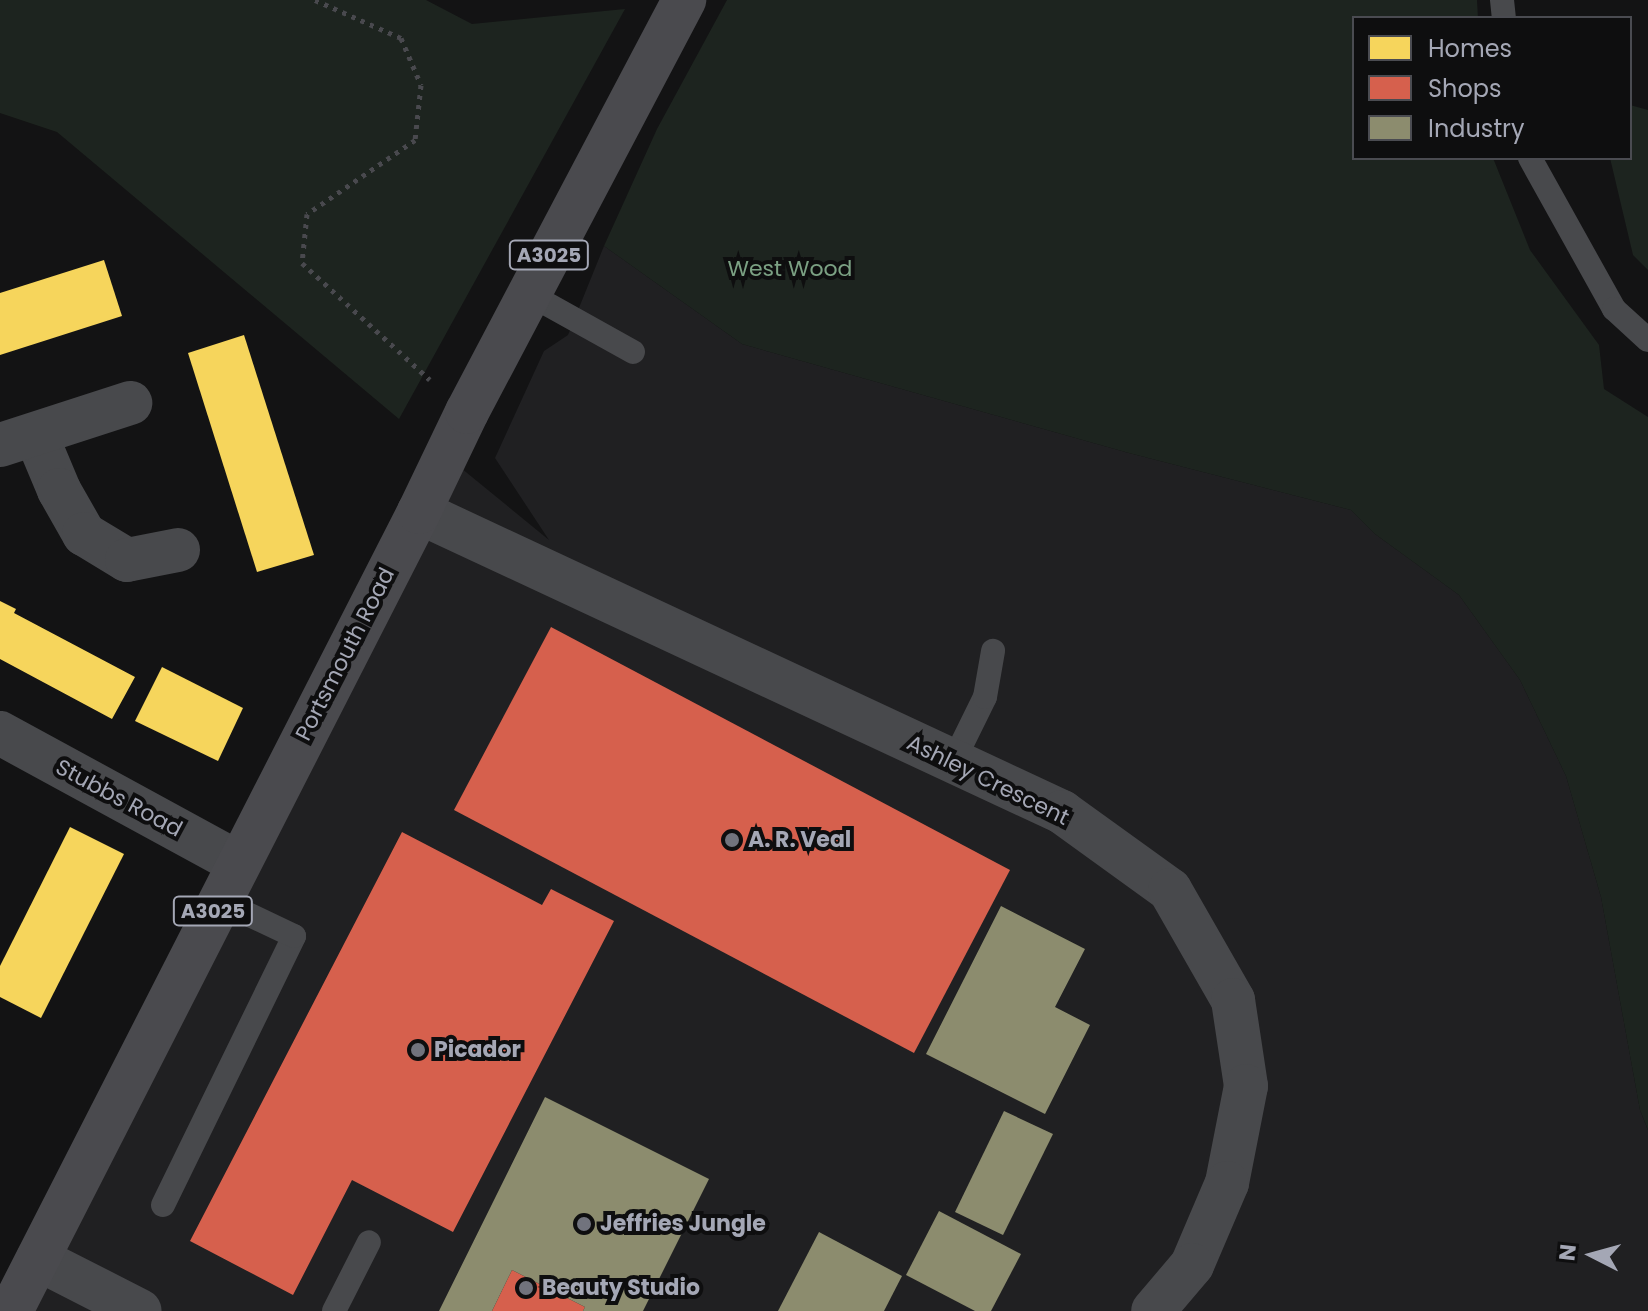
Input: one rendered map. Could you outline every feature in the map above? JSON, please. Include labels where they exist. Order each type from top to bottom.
[{"type":"main road","name":"Portsmouth Road","points":[[11,1311],[419,512],[467,412],[684,0]]},
{"type":"street","points":[[130,403],[18,440],[59,490],[84,534],[127,560],[178,550]]},
{"type":"street","name":"Ashley Crescent","points":[[419,512],[1062,812],[1170,890],[1233,1000],[1246,1086],[1227,1183],[1192,1265],[1153,1311]]},
{"type":"street","name":"Stubbs Road","points":[[0,733],[228,881]]},
{"type":"street","points":[[38,1259],[140,1311]]},
{"type":"lane","points":[[1531,160],[1614,309],[1648,340]]},
{"type":"lane","points":[[529,294],[633,352]]},
{"type":"lane","points":[[953,762],[985,697],[993,651]]},
{"type":"lane","points":[[163,1205],[294,936],[228,881]]},
{"type":"lane","points":[[334,1311],[369,1242]]},
{"type":"path","points":[[315,0],[401,38],[421,85],[415,140],[307,214],[302,263],[467,412]]},
{"type":"shaded area","points":[[604,246],[742,344],[1129,453],[1351,510],[1375,534],[1459,595],[1520,680],[1566,776],[1601,897],[1640,1110],[1648,1130],[1648,1311],[22,1311],[445,455],[549,540],[495,458],[544,351],[568,335]]},
{"type":"green space","points":[[0,0],[426,0],[472,24],[625,9],[399,419],[57,132],[0,113]]},
{"type":"green space","name":"West Wood","points":[[727,0],[1477,0],[1478,16],[1352,16],[1352,160],[1494,160],[1530,250],[1599,345],[1604,389],[1648,417],[1648,1130],[1640,1110],[1601,897],[1566,776],[1520,680],[1459,595],[1375,534],[1351,510],[1129,453],[742,344],[604,246],[657,129]]},
{"type":"green space","points":[[1632,106],[1648,110],[1648,270],[1633,255],[1610,160],[1632,160]]},
{"type":"building: Homes","points":[[104,260],[122,316],[0,355],[0,293]]},
{"type":"building: Homes","points":[[244,335],[314,555],[257,572],[188,353]]},
{"type":"building: Homes","points":[[0,601],[16,609],[14,613],[135,677],[112,719],[0,659]]},
{"type":"building: Homes","points":[[162,667],[243,708],[218,761],[135,721]]},
{"type":"building: Homes","points":[[70,827],[124,854],[41,1018],[0,997],[0,966]]},
{"type":"building: Shops","name":"A. R. Veal","points":[[551,627],[1010,870],[914,1053],[454,810]]},
{"type":"building: Shops","name":"Picador","points":[[402,832],[542,905],[551,889],[614,921],[453,1232],[352,1180],[293,1295],[190,1241]]},
{"type":"building: Shops","name":"Beauty Studio","points":[[512,1270],[585,1307],[583,1311],[492,1311]]},
{"type":"building: Industry","points":[[1001,906],[1085,949],[1055,1007],[1090,1025],[1045,1114],[926,1054]]},
{"type":"building: Industry","name":"Jeffries Jungle","points":[[545,1097],[709,1179],[643,1311],[583,1311],[585,1307],[512,1270],[492,1311],[439,1311]]},
{"type":"building: Industry","points":[[1004,1111],[1053,1134],[1003,1235],[955,1212]]},
{"type":"building: Industry","points":[[939,1211],[1021,1254],[991,1311],[975,1311],[906,1275]]},
{"type":"building: Industry","points":[[819,1232],[902,1276],[884,1311],[778,1311]]},
{"type":"place","name":"A. R. Veal","points":[[732,840]]},
{"type":"place","name":"Picador","points":[[418,1050]]},
{"type":"place","name":"Jeffries Jungle","points":[[584,1224]]},
{"type":"place","name":"Beauty Studio","points":[[526,1288]]}]
